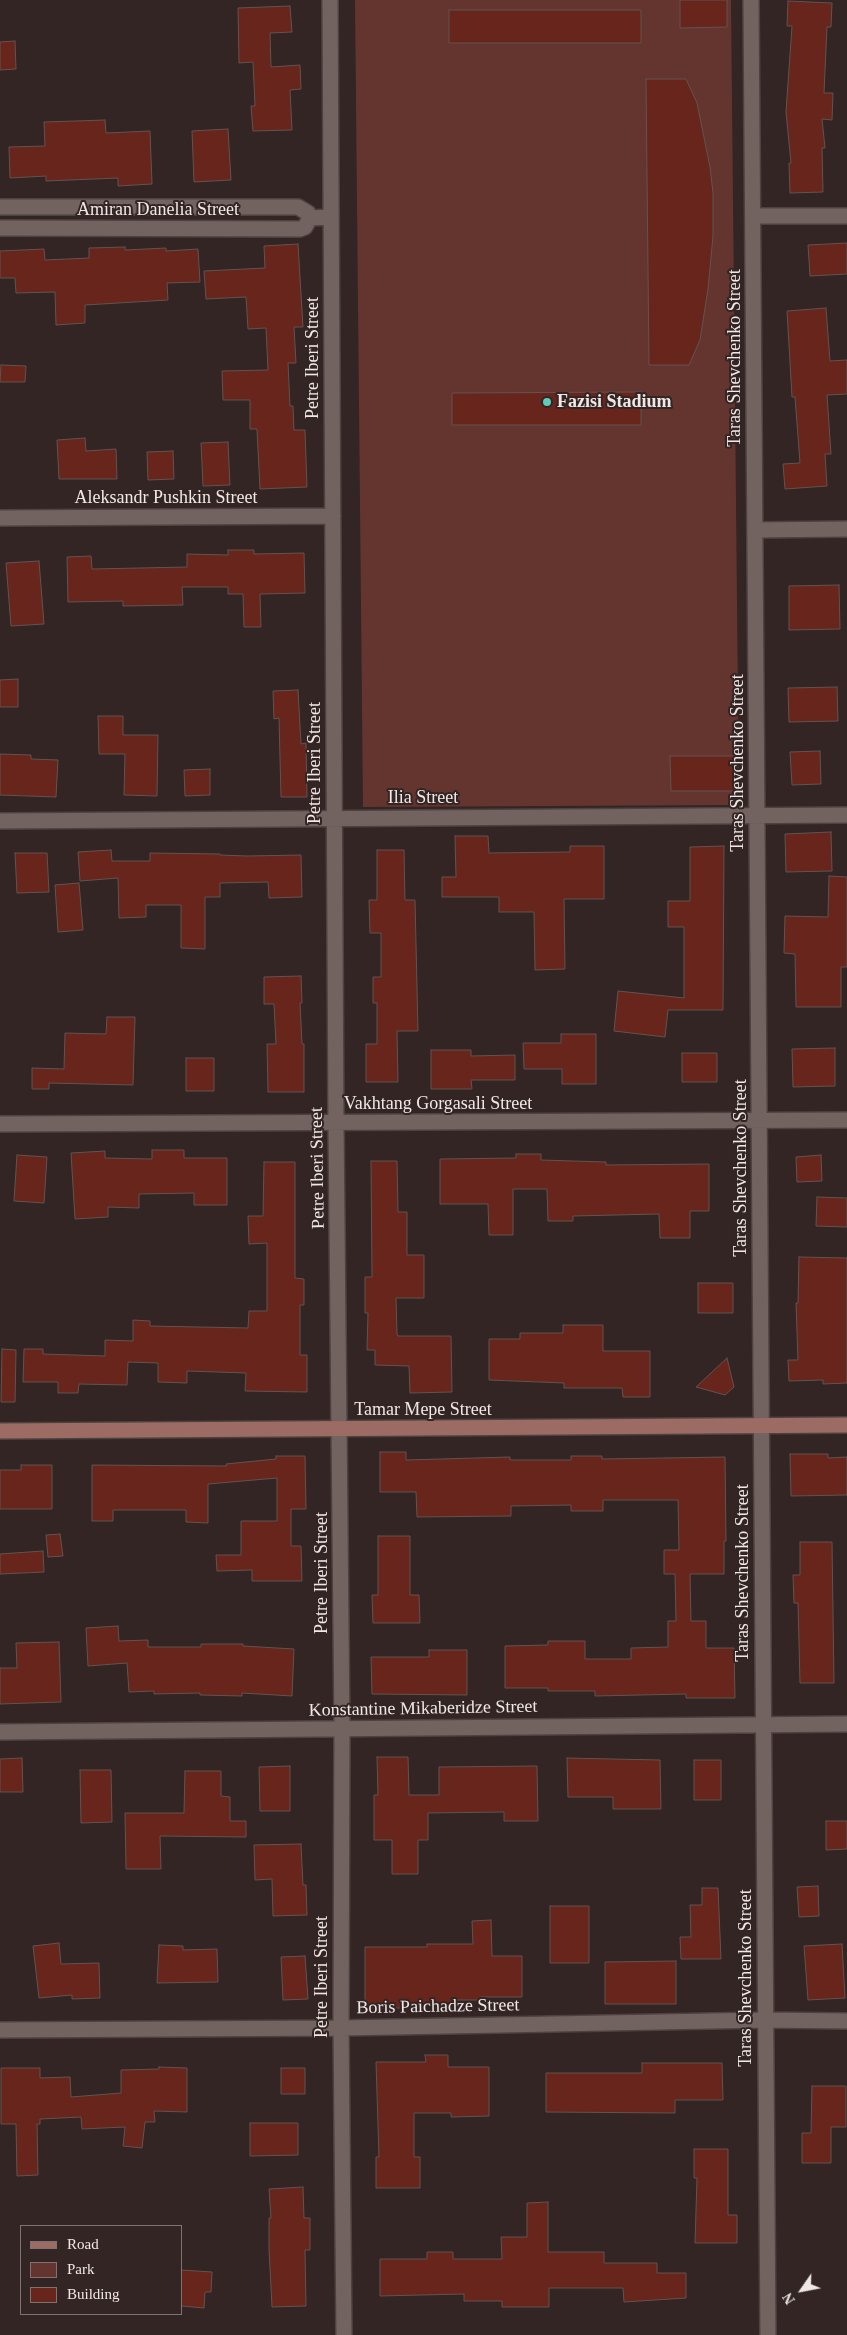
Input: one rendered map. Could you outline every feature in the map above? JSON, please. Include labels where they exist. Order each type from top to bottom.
[{"type":"street","name":"Petre Iberi Street","points":[[330,0],[336,1123],[342,1729],[341,2028],[344,2335]]},
{"type":"street","name":"Taras Shevchenko Street","points":[[750,0],[768,2335]]},
{"type":"street","name":"Amiran Danelia Street","points":[[0,207],[298,207],[308,213],[310,218]]},
{"type":"street","points":[[753,216],[847,216]]},
{"type":"street","name":"Amiran Danelia Street","points":[[310,218],[331,217]]},
{"type":"street","name":"Amiran Danelia Street","points":[[0,228],[300,229],[305,227],[310,218]]},
{"type":"street","name":"Aleksandr Pushkin Street","points":[[0,518],[333,516]]},
{"type":"street","points":[[755,530],[847,530]]},
{"type":"street","name":"Ilia Street","points":[[0,821],[847,815]]},
{"type":"street","name":"Vakhtang Gorgasali Street","points":[[0,1124],[847,1120]]},
{"type":"street","name":"Tamar Mepe Street","points":[[0,1431],[847,1424]]},
{"type":"street","name":"Konstantine Mikaberidze Street","points":[[0,1732],[847,1724]]},
{"type":"street","name":"Boris Paichadze Street","points":[[0,2030],[341,2028],[766,2020],[847,2021]]},
{"type":"green space","name":"Fazisi Stadium","points":[[355,0],[731,0],[739,805],[363,807]]},
{"type":"building","points":[[680,0],[727,0],[727,27],[680,28]]},
{"type":"building","points":[[788,1],[832,3],[831,27],[827,27],[824,93],[833,93],[832,120],[822,119],[825,148],[822,148],[823,192],[790,193],[789,163],[791,163],[786,112],[792,26],[787,26]]},
{"type":"building","points":[[290,6],[292,32],[270,33],[271,67],[300,65],[301,89],[290,90],[292,130],[253,131],[251,106],[255,106],[253,62],[239,63],[238,8]]},
{"type":"building","points":[[449,10],[641,10],[641,43],[449,43]]},
{"type":"building","points":[[15,41],[16,69],[0,70],[0,42]]},
{"type":"building","points":[[646,79],[686,79],[697,103],[710,167],[713,193],[713,236],[708,289],[700,340],[689,365],[649,365]]},
{"type":"building","points":[[105,120],[106,133],[150,131],[152,184],[118,186],[118,178],[46,181],[46,176],[10,178],[9,147],[45,146],[44,122]]},
{"type":"building","points":[[228,129],[231,180],[194,182],[192,131]]},
{"type":"building","points":[[847,243],[847,274],[810,276],[808,245]]},
{"type":"building","points":[[298,244],[303,327],[294,327],[296,363],[288,363],[290,406],[293,406],[294,430],[305,430],[307,487],[260,489],[257,429],[250,429],[250,400],[223,400],[222,371],[268,370],[266,328],[248,329],[246,297],[206,299],[204,271],[265,268],[264,246]]},
{"type":"building","points":[[125,247],[125,250],[166,248],[166,251],[198,249],[200,282],[167,283],[168,300],[85,305],[85,323],[56,325],[55,292],[16,293],[15,278],[0,278],[0,251],[44,249],[45,260],[89,258],[89,248]]},
{"type":"building","points":[[826,308],[830,361],[847,360],[847,394],[827,395],[831,454],[825,454],[827,486],[785,489],[783,464],[800,463],[795,397],[792,397],[787,311]]},
{"type":"building","points":[[1,365],[26,366],[25,382],[0,382]]},
{"type":"building","points":[[641,392],[641,425],[452,425],[452,393]]},
{"type":"building","points":[[85,438],[86,451],[116,449],[117,479],[59,479],[57,440]]},
{"type":"building","points":[[228,442],[230,485],[203,486],[201,443]]},
{"type":"building","points":[[173,451],[174,479],[148,480],[147,452]]},
{"type":"building","points":[[228,550],[254,550],[254,554],[304,553],[305,593],[260,594],[261,627],[244,627],[243,594],[228,594],[228,587],[182,587],[183,605],[123,606],[123,601],[68,602],[67,557],[91,556],[92,569],[187,567],[187,554],[228,555]]},
{"type":"building","points":[[39,561],[44,624],[11,626],[6,563]]},
{"type":"building","points":[[839,585],[840,629],[789,630],[789,586]]},
{"type":"building","points":[[18,679],[18,707],[0,707],[0,680]]},
{"type":"building","points":[[837,687],[838,721],[789,722],[788,688]]},
{"type":"building","points":[[298,690],[301,744],[306,743],[307,797],[281,797],[279,718],[274,719],[273,691]]},
{"type":"building","points":[[98,716],[123,716],[123,735],[158,735],[157,796],[124,795],[125,754],[99,754]]},
{"type":"building","points":[[820,751],[821,784],[792,785],[790,752]]},
{"type":"building","points":[[0,754],[31,755],[31,759],[58,760],[56,797],[0,795]]},
{"type":"building","points":[[670,756],[737,756],[738,791],[671,791]]},
{"type":"building","points":[[210,769],[210,795],[185,796],[184,770]]},
{"type":"building","points":[[831,832],[832,871],[786,872],[785,834]]},
{"type":"building","points":[[455,836],[488,836],[489,853],[570,852],[570,846],[604,846],[604,899],[564,899],[565,969],[535,970],[534,912],[499,912],[499,897],[442,897],[442,877],[456,877]]},
{"type":"building","points":[[724,846],[723,1010],[668,1010],[665,1037],[614,1031],[618,991],[684,998],[684,927],[668,927],[668,901],[690,901],[690,847]]},
{"type":"building","points":[[111,850],[112,861],[150,861],[150,853],[247,856],[301,855],[302,897],[269,898],[268,882],[220,883],[220,897],[205,897],[205,949],[181,948],[181,905],[146,905],[146,917],[119,918],[118,878],[80,881],[78,852]]},
{"type":"building","points":[[377,850],[404,850],[405,900],[415,900],[418,1031],[397,1031],[398,1082],[366,1082],[366,1044],[377,1044],[377,1003],[373,1003],[373,977],[381,977],[381,933],[370,933],[369,900],[377,900]]},
{"type":"building","points":[[15,853],[47,853],[49,892],[17,893]]},
{"type":"building","points":[[829,876],[847,877],[847,967],[841,967],[841,1007],[796,1007],[795,954],[784,953],[785,916],[828,917]]},
{"type":"building","points":[[79,883],[83,930],[58,932],[55,885]]},
{"type":"building","points":[[301,976],[302,1003],[300,1003],[302,1044],[304,1044],[304,1092],[268,1092],[267,1044],[276,1044],[274,1004],[264,1004],[264,977]]},
{"type":"building","points":[[107,1017],[135,1017],[133,1085],[49,1083],[49,1089],[32,1089],[32,1068],[64,1069],[65,1033],[106,1034]]},
{"type":"building","points":[[561,1034],[596,1034],[596,1084],[562,1084],[562,1069],[524,1069],[523,1043],[561,1043]]},
{"type":"building","points":[[835,1048],[835,1086],[793,1087],[792,1049]]},
{"type":"building","points":[[431,1050],[471,1050],[471,1056],[515,1055],[515,1080],[471,1080],[472,1089],[431,1089]]},
{"type":"building","points":[[682,1053],[717,1053],[717,1082],[682,1082]]},
{"type":"building","points":[[186,1058],[214,1058],[214,1091],[186,1091]]},
{"type":"building","points":[[152,1150],[184,1150],[184,1158],[227,1158],[227,1205],[194,1205],[194,1193],[139,1194],[139,1208],[108,1207],[108,1217],[75,1219],[71,1153],[105,1151],[105,1158],[152,1159]]},
{"type":"building","points":[[516,1154],[541,1154],[541,1160],[606,1162],[606,1165],[709,1164],[709,1211],[690,1211],[690,1238],[660,1238],[659,1214],[573,1216],[573,1221],[548,1221],[547,1189],[513,1189],[513,1235],[489,1235],[488,1204],[440,1204],[440,1159],[516,1158]]},
{"type":"building","points":[[17,1155],[47,1157],[44,1203],[14,1201]]},
{"type":"building","points":[[821,1155],[822,1181],[797,1182],[796,1157]]},
{"type":"building","points":[[371,1161],[397,1161],[398,1212],[407,1212],[407,1255],[424,1255],[424,1298],[396,1298],[397,1334],[398,1336],[451,1336],[452,1392],[410,1393],[409,1366],[375,1365],[375,1350],[367,1350],[368,1313],[365,1313],[365,1277],[372,1277]]},
{"type":"building","points":[[264,1162],[295,1162],[295,1278],[304,1279],[304,1305],[300,1305],[300,1355],[307,1355],[307,1392],[245,1391],[246,1373],[187,1371],[187,1383],[158,1382],[158,1363],[128,1362],[127,1385],[79,1384],[78,1393],[58,1393],[58,1382],[23,1382],[24,1349],[43,1349],[43,1354],[105,1356],[105,1340],[133,1341],[133,1320],[150,1321],[150,1326],[248,1328],[249,1311],[267,1311],[267,1243],[249,1244],[248,1216],[263,1216]]},
{"type":"building","points":[[817,1197],[847,1198],[847,1227],[816,1226]]},
{"type":"building","points":[[799,1257],[847,1258],[847,1383],[823,1384],[823,1380],[789,1381],[788,1360],[798,1360],[796,1303],[798,1303]]},
{"type":"building","points":[[698,1283],[733,1283],[733,1313],[698,1313]]},
{"type":"building","points":[[563,1325],[603,1325],[603,1351],[650,1351],[650,1397],[623,1397],[622,1388],[564,1388],[564,1383],[489,1380],[489,1339],[520,1339],[520,1333],[563,1333]]},
{"type":"building","points":[[2,1349],[16,1350],[15,1402],[1,1402]]},
{"type":"building","points":[[727,1358],[734,1387],[725,1395],[696,1387]]},
{"type":"building","points":[[380,1452],[406,1452],[406,1460],[510,1457],[510,1460],[571,1460],[571,1456],[602,1456],[602,1459],[725,1457],[726,1541],[724,1541],[724,1574],[690,1574],[691,1621],[706,1621],[706,1648],[734,1648],[735,1698],[686,1698],[686,1694],[595,1696],[595,1691],[548,1691],[548,1688],[505,1688],[505,1646],[548,1645],[548,1641],[585,1641],[585,1659],[631,1659],[631,1648],[668,1647],[668,1621],[676,1621],[675,1574],[664,1574],[664,1550],[679,1550],[678,1500],[603,1500],[603,1511],[571,1511],[571,1505],[511,1506],[511,1516],[417,1517],[416,1492],[380,1492]]},
{"type":"building","points":[[790,1454],[828,1454],[828,1458],[847,1457],[847,1495],[791,1496]]},
{"type":"building","points":[[276,1456],[305,1456],[306,1509],[291,1509],[291,1546],[301,1546],[302,1581],[252,1581],[252,1570],[217,1571],[216,1555],[241,1555],[241,1521],[277,1521],[277,1478],[208,1484],[208,1523],[186,1522],[186,1510],[113,1510],[113,1521],[92,1521],[92,1465],[227,1466],[226,1464],[276,1459]]},
{"type":"building","points":[[21,1465],[52,1465],[52,1509],[0,1509],[0,1470],[21,1470]]},
{"type":"building","points":[[60,1534],[63,1556],[48,1557],[46,1535]]},
{"type":"building","points":[[378,1536],[410,1536],[410,1595],[419,1595],[420,1623],[373,1623],[372,1595],[378,1595]]},
{"type":"building","points":[[800,1542],[832,1542],[834,1683],[800,1683],[798,1603],[794,1603],[793,1575],[800,1575]]},
{"type":"building","points":[[43,1551],[44,1572],[0,1574],[0,1554]]},
{"type":"building","points":[[118,1626],[119,1641],[148,1640],[148,1647],[201,1647],[201,1644],[243,1644],[243,1646],[294,1649],[292,1696],[242,1693],[242,1696],[200,1695],[200,1693],[154,1694],[154,1691],[129,1692],[127,1663],[88,1666],[86,1628]]},
{"type":"building","points":[[59,1642],[61,1702],[0,1704],[0,1668],[17,1668],[16,1643]]},
{"type":"building","points":[[429,1650],[467,1650],[467,1695],[372,1694],[371,1657],[429,1657]]},
{"type":"building","points":[[377,1757],[408,1757],[409,1795],[439,1795],[439,1767],[537,1766],[538,1821],[504,1821],[504,1812],[428,1813],[428,1840],[418,1840],[418,1874],[392,1874],[392,1840],[374,1840],[374,1795],[378,1795]]},
{"type":"building","points":[[22,1758],[23,1792],[0,1792],[0,1759]]},
{"type":"building","points":[[567,1758],[660,1760],[661,1809],[613,1809],[613,1797],[568,1797]]},
{"type":"building","points":[[694,1760],[721,1760],[721,1800],[694,1800]]},
{"type":"building","points":[[290,1766],[290,1811],[260,1811],[259,1767]]},
{"type":"building","points":[[80,1770],[111,1770],[112,1822],[81,1823]]},
{"type":"building","points":[[185,1771],[221,1771],[221,1796],[230,1797],[230,1821],[246,1821],[246,1837],[160,1836],[161,1869],[126,1869],[125,1813],[184,1813]]},
{"type":"building","points":[[826,1821],[847,1821],[847,1849],[826,1850]]},
{"type":"building","points":[[301,1844],[303,1885],[306,1885],[307,1915],[273,1916],[272,1879],[255,1880],[254,1845]]},
{"type":"building","points":[[818,1886],[819,1916],[799,1917],[797,1887]]},
{"type":"building","points":[[702,1888],[718,1888],[721,1959],[681,1959],[680,1937],[691,1937],[690,1905],[702,1905]]},
{"type":"building","points":[[550,1906],[589,1906],[589,1963],[550,1963]]},
{"type":"building","points":[[491,1920],[492,1956],[522,1956],[522,1997],[481,1997],[481,2000],[456,2000],[456,2005],[403,2005],[403,2008],[365,2008],[365,1947],[427,1947],[427,1944],[473,1944],[472,1921]]},
{"type":"building","points":[[59,1943],[61,1964],[99,1963],[100,1998],[72,1999],[72,1995],[39,1998],[33,1946]]},
{"type":"building","points":[[842,1944],[845,1998],[808,2000],[804,1946]]},
{"type":"building","points":[[159,1945],[183,1946],[183,1950],[217,1949],[218,1982],[157,1983]]},
{"type":"building","points":[[305,1956],[308,1999],[283,2000],[281,1957]]},
{"type":"building","points":[[676,1961],[676,2004],[605,2004],[605,1962]]},
{"type":"building","points":[[425,2055],[448,2055],[448,2067],[489,2067],[489,2116],[451,2117],[451,2113],[414,2113],[414,2157],[420,2157],[420,2188],[376,2188],[376,2157],[379,2157],[376,2062],[426,2062]]},
{"type":"building","points":[[642,2063],[722,2063],[723,2100],[675,2100],[675,2113],[546,2112],[546,2073],[642,2073]]},
{"type":"building","points":[[159,2067],[187,2068],[187,2112],[154,2111],[155,2122],[145,2122],[142,2148],[123,2146],[125,2127],[82,2129],[81,2117],[40,2119],[40,2124],[37,2124],[38,2175],[17,2176],[16,2124],[1,2124],[1,2068],[40,2068],[40,2078],[70,2077],[71,2097],[121,2093],[121,2070],[159,2069]]},
{"type":"building","points":[[281,2068],[305,2068],[305,2094],[281,2094]]},
{"type":"building","points":[[812,2086],[846,2086],[846,2127],[831,2127],[831,2163],[802,2163],[802,2133],[811,2133]]},
{"type":"building","points":[[250,2123],[298,2123],[298,2155],[250,2156]]},
{"type":"building","points":[[694,2149],[728,2149],[728,2215],[737,2215],[737,2243],[695,2243],[697,2178],[694,2178]]},
{"type":"building","points":[[303,2187],[304,2218],[310,2218],[310,2250],[305,2250],[306,2306],[272,2307],[269,2249],[269,2218],[271,2218],[269,2189]]},
{"type":"building","points":[[548,2202],[548,2252],[604,2252],[604,2263],[657,2263],[657,2273],[686,2273],[686,2298],[624,2302],[623,2288],[549,2288],[549,2307],[502,2307],[502,2301],[464,2301],[464,2294],[380,2296],[380,2259],[427,2259],[427,2252],[453,2252],[453,2259],[502,2259],[501,2237],[527,2237],[527,2203]]},
{"type":"building","points":[[182,2270],[212,2272],[211,2292],[205,2292],[204,2308],[182,2306]]},
{"type":"place","name":"Fazisi Stadium","points":[[547,402]]}]
